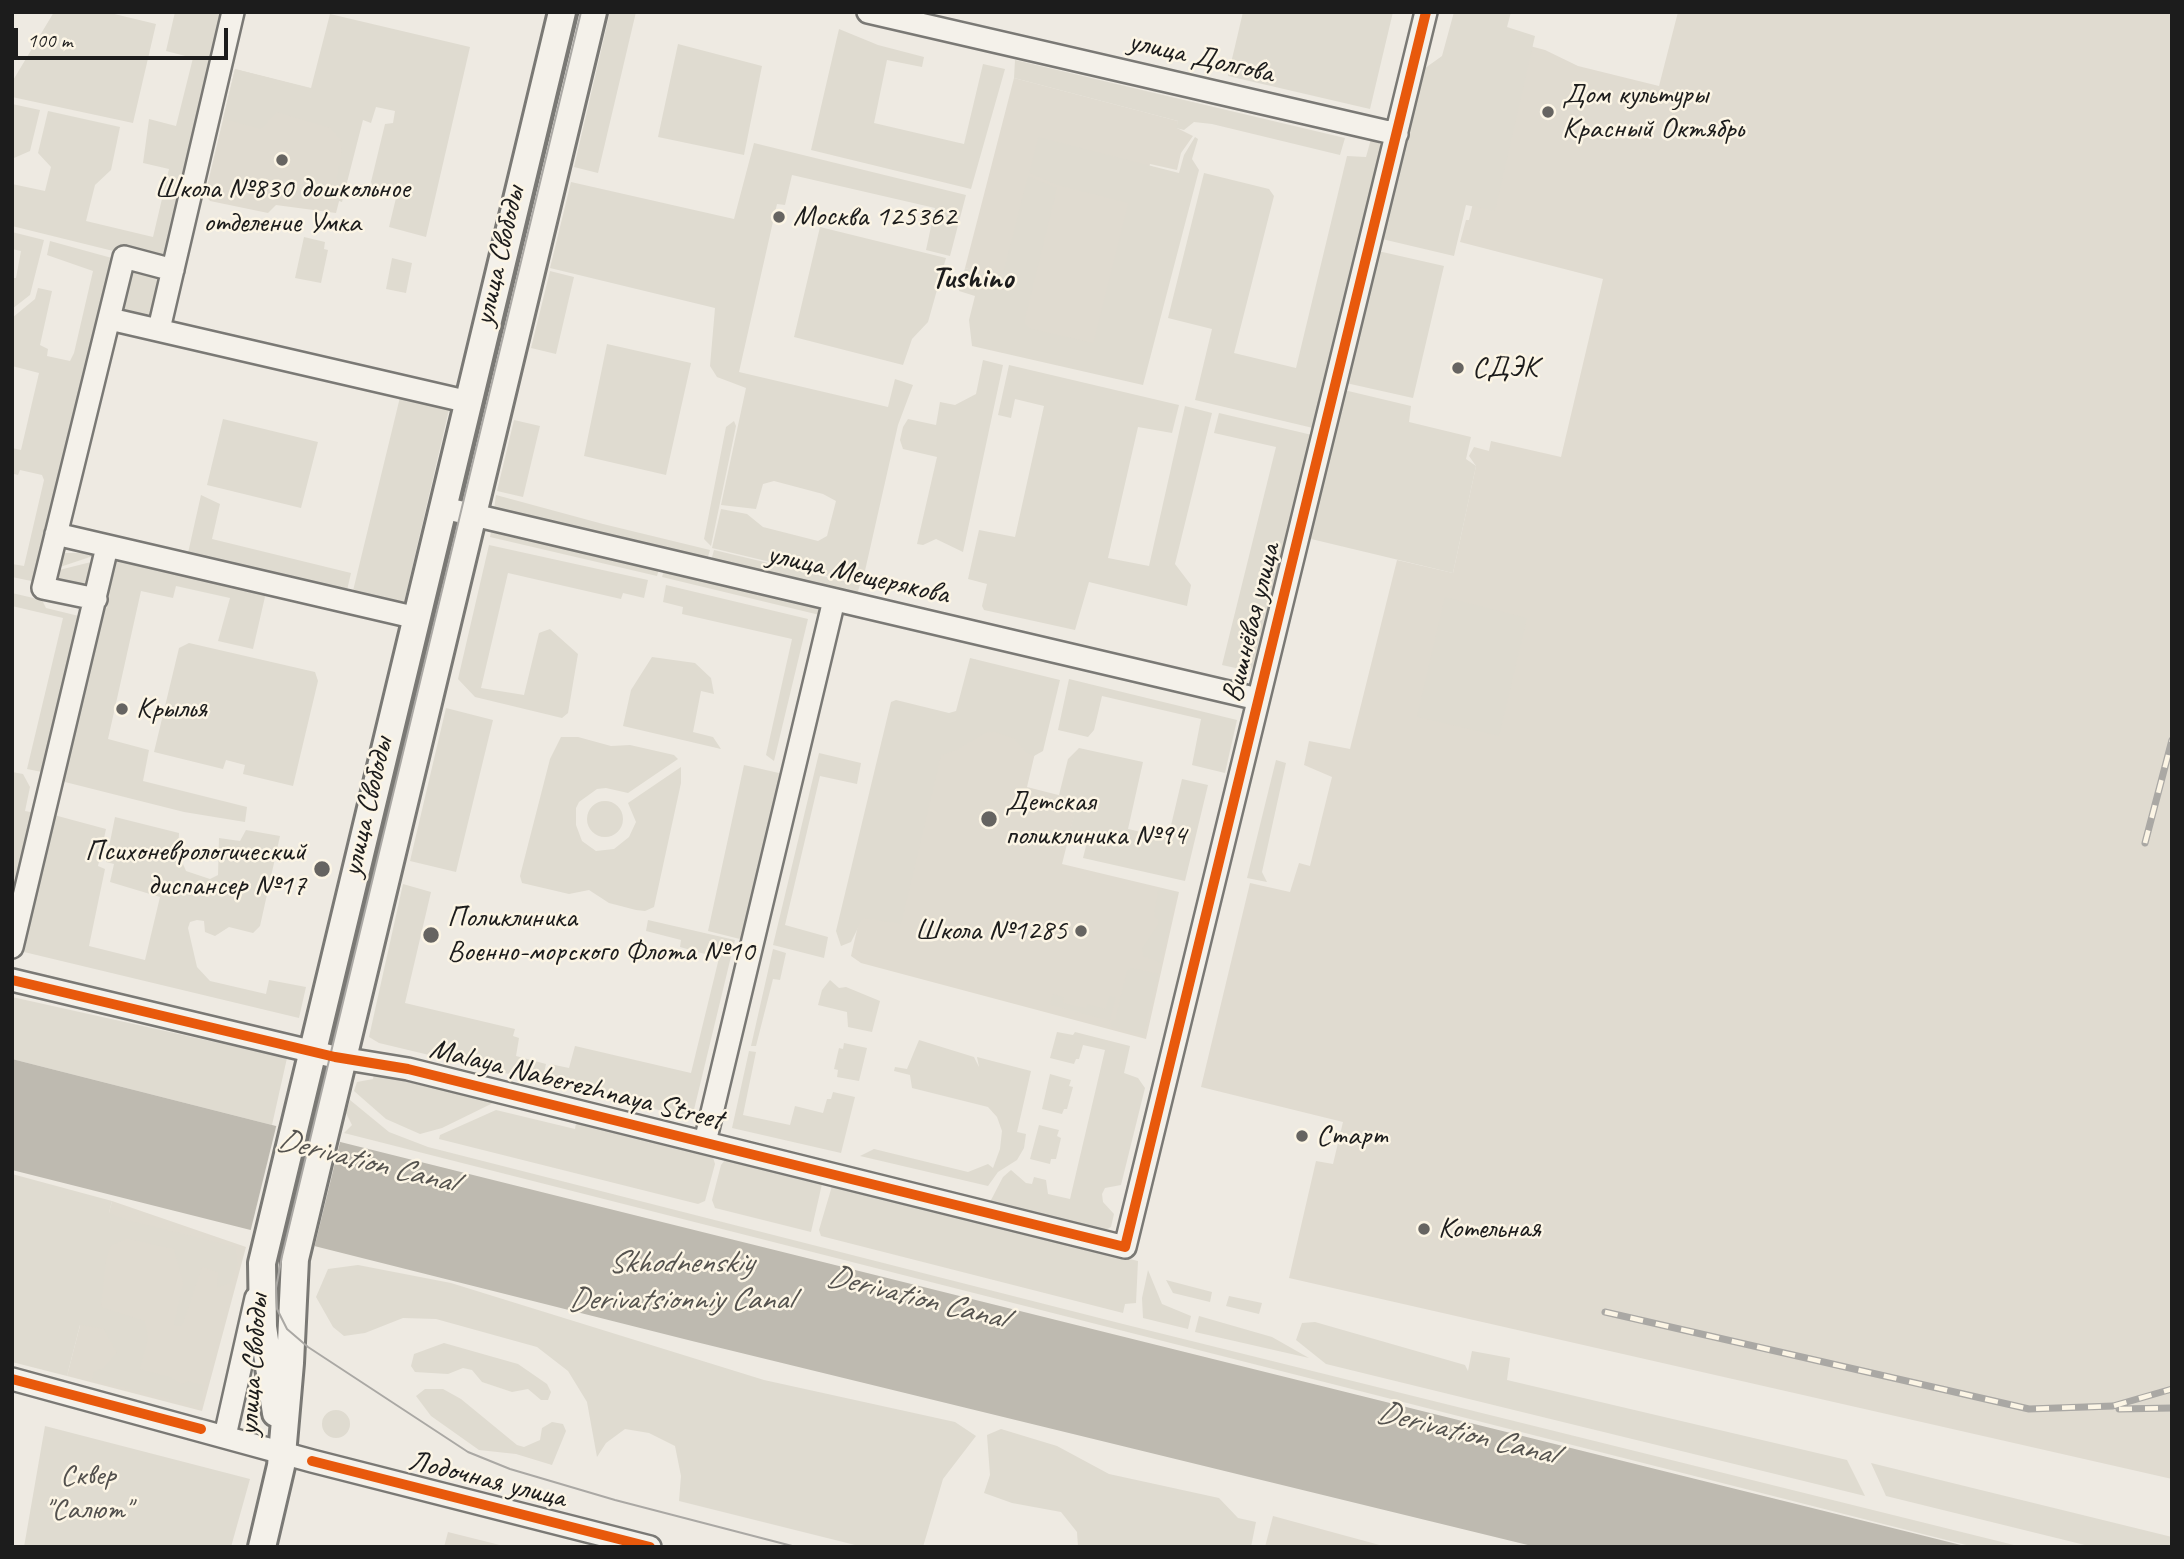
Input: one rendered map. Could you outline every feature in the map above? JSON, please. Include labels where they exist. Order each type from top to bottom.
[{"type":"main road","name":"улица Свободы","points":[[282,1452],[263,1327],[260,1279],[264,1252],[562,12]]},
{"type":"main road","name":"улица Свободы","points":[[282,1452],[295,1259],[593,12]]},
{"type":"main road","points":[[262,1547],[279,1481],[282,1452]]},
{"type":"street","points":[[159,329],[233,12]]},
{"type":"street","name":"улица Долгова","points":[[868,12],[1397,134]]},
{"type":"street","name":"Вишнёвая улица","points":[[1125,1247],[1426,12]]},
{"type":"street","points":[[96,599],[43,587],[124,257],[173,270]]},
{"type":"street","points":[[110,318],[469,402]]},
{"type":"street","name":"улица Мещерякова","points":[[444,509],[1258,699]]},
{"type":"street","points":[[57,534],[417,618]]},
{"type":"street","points":[[12,947],[107,547]]},
{"type":"street","points":[[705,1142],[834,600]]},
{"type":"street","name":"Malaya Naberezhnaya Street","points":[[12,980],[343,1058],[408,1069],[1125,1247]]},
{"type":"street","name":"улица Свободы","points":[[225,1436],[260,1279]]},
{"type":"street","name":"Лодочная улица","points":[[12,1379],[650,1547]]},
{"type":"shaded area","points":[[1678,12],[2172,12],[2172,1479],[1289,1278],[1316,1161],[1333,1164],[1343,1122],[1201,1087],[1250,883],[1290,892],[1299,863],[1310,866],[1332,777],[1304,765],[1309,741],[1350,749],[1397,560],[1453,573],[1476,466],[1469,456],[1474,447],[1489,451],[1491,441],[1561,457],[1603,279],[1460,242],[1466,220],[1469,220],[1511,41],[1545,50],[1578,66],[1659,86]]},
{"type":"shaded area","name":"Школа №830 дошкольное отделение Умка","points":[[235,69],[375,105],[360,120],[336,213],[276,205],[268,213],[210,201],[205,195]]},
{"type":"shaded area","points":[[1014,78],[1178,121],[1177,128],[1193,136],[1181,153],[1177,170],[1150,164],[1147,176],[1145,377],[987,339],[1002,279],[965,268]]},
{"type":"shaded area","points":[[975,659],[1039,736],[1027,787],[1078,800],[1062,864],[1179,892],[1146,1039],[861,963],[851,956],[862,908],[911,787],[960,728]]},
{"type":"shaded area","points":[[112,1201],[246,1247],[202,1411],[67,1376]]},
{"type":"shaded area","points":[[1273,1516],[1387,1547],[1265,1547]]},
{"type":"shaded area","points":[[448,1532],[508,1547],[444,1547]]},
{"type":"green space","points":[[54,12],[106,12],[156,24],[133,123],[12,97],[12,82]]},
{"type":"green space","points":[[175,12],[230,12],[170,265],[12,226],[12,184],[45,191],[51,167],[38,153],[48,111],[120,127],[111,170],[95,185],[86,221],[153,237],[169,169],[143,163],[149,119],[176,126],[193,58],[166,51]]},
{"type":"green space","points":[[610,12],[636,12],[598,173],[574,167]]},
{"type":"green space","points":[[1243,12],[1393,12],[1370,109],[1228,76]]},
{"type":"green space","points":[[1454,12],[1511,12],[1507,27],[1535,36],[1495,211],[1466,205],[1454,256],[1382,239],[1421,71],[1442,56]]},
{"type":"green space","points":[[330,14],[470,47],[426,237],[389,227],[396,198],[375,192],[371,182],[385,124],[393,123],[395,111],[376,107],[371,123],[363,120],[342,202],[333,199],[342,150],[340,139],[331,128],[276,112],[261,129],[223,119],[235,69],[311,88]]},
{"type":"green space","points":[[839,29],[878,45],[924,57],[922,67],[887,60],[874,123],[964,144],[983,64],[1005,69],[971,189],[811,150]]},
{"type":"green space","points":[[678,44],[762,66],[744,155],[658,137]]},
{"type":"green space","points":[[1015,60],[1345,138],[1340,155],[1212,124],[1194,122],[1184,130],[1176,128],[1178,121],[1014,78]]},
{"type":"green space","points":[[12,104],[40,110],[30,151],[14,158],[12,164]]},
{"type":"green space","points":[[1038,137],[1179,173],[1184,155],[1195,137],[1198,139],[1192,159],[1199,170],[1143,385],[972,346],[969,320],[975,296],[959,291],[965,268],[1002,278],[1028,176],[1057,188],[1024,323],[1029,328],[1093,343],[1128,203],[1057,185],[1029,173]]},
{"type":"green space","points":[[1371,139],[1377,140],[1382,148],[1313,428],[1195,400],[1212,329],[1168,318],[1204,173],[1269,189],[1274,196],[1234,353],[1296,368],[1347,156],[1366,157]]},
{"type":"green space","points":[[754,143],[966,195],[950,256],[926,250],[935,208],[792,175],[785,205],[777,204],[739,372],[888,407],[895,379],[913,385],[898,425],[862,584],[712,548],[721,509],[747,514],[763,527],[818,541],[827,536],[836,501],[823,494],[774,481],[763,484],[756,509],[721,505],[746,388],[717,377],[710,366],[715,308],[550,268],[571,182],[734,219]]},
{"type":"green space","points":[[820,227],[946,258],[928,322],[912,339],[903,365],[794,337]]},
{"type":"green space","points":[[12,232],[44,240],[30,295],[12,309],[12,278],[16,278],[21,251],[12,249]]},
{"type":"green space","points":[[304,237],[325,242],[324,249],[328,250],[321,283],[295,278]]},
{"type":"green space","points":[[50,241],[119,260],[41,583],[12,577],[12,564],[24,566],[44,480],[42,475],[20,470],[18,475],[14,474],[12,482],[12,448],[21,450],[39,373],[12,366],[12,318],[35,299],[38,288],[52,291],[40,345],[48,349],[47,356],[70,361],[93,271],[47,255]]},
{"type":"green space","points":[[1378,251],[1444,266],[1413,398],[1346,383]]},
{"type":"green space","points":[[392,258],[412,263],[406,293],[386,289]]},
{"type":"green space","points":[[127,262],[168,273],[157,326],[114,316]]},
{"type":"green space","points":[[550,271],[574,277],[556,354],[531,348]]},
{"type":"green space","points":[[607,344],[691,363],[666,475],[584,456]]},
{"type":"green space","points":[[983,360],[1003,365],[963,552],[936,539],[923,545],[917,544],[937,457],[903,449],[900,440],[903,427],[908,419],[936,425],[940,402],[955,405],[976,394]]},
{"type":"green space","points":[[1009,365],[1179,405],[1172,433],[1138,427],[1108,558],[1149,566],[1185,406],[1212,413],[1175,564],[1191,585],[1187,606],[1089,582],[1075,630],[984,610],[982,606],[987,584],[968,579],[979,530],[1015,537],[1044,406],[1015,399],[1011,418],[998,415]]},
{"type":"green space","points":[[402,389],[451,401],[402,611],[351,599]]},
{"type":"green space","points":[[1344,390],[1411,406],[1409,422],[1471,437],[1466,459],[1476,466],[1453,573],[1307,538]]},
{"type":"green space","points":[[1219,413],[1312,435],[1255,665],[1249,671],[1222,665],[1276,447],[1214,433]]},
{"type":"green space","points":[[223,419],[318,442],[301,508],[207,485]]},
{"type":"green space","points":[[514,420],[540,426],[523,497],[497,491]]},
{"type":"green space","points":[[734,421],[736,426],[711,546],[704,539],[726,427]]},
{"type":"green space","points":[[201,495],[220,504],[212,539],[351,573],[345,599],[186,562]]},
{"type":"green space","points":[[496,495],[710,550],[707,560],[494,510]]},
{"type":"green space","points":[[493,523],[661,562],[657,576],[490,537]]},
{"type":"green space","points":[[489,545],[648,580],[644,598],[623,593],[621,599],[508,573],[481,688],[524,695],[539,633],[550,629],[578,654],[568,713],[562,718],[475,697],[458,679]]},
{"type":"green space","points":[[714,550],[860,585],[857,594],[711,561]]},
{"type":"green space","points":[[114,552],[267,588],[253,649],[218,641],[230,598],[176,586],[173,598],[141,591],[108,739],[149,750],[143,781],[247,807],[245,822],[184,812],[65,782],[63,771]]},
{"type":"green space","points":[[65,553],[91,553],[93,556],[57,568]]},
{"type":"green space","points":[[95,561],[88,591],[58,581],[59,570]]},
{"type":"green space","points":[[666,563],[832,601],[828,617],[662,577]]},
{"type":"green space","points":[[666,585],[808,619],[774,761],[766,755],[792,639],[682,614],[683,607],[663,602]]},
{"type":"green space","points":[[12,593],[42,600],[46,608],[87,618],[52,774],[27,769],[63,618],[12,606]]},
{"type":"green space","points":[[1445,597],[1527,618],[1499,736],[1417,717]]},
{"type":"green space","points":[[189,643],[315,672],[318,681],[293,786],[243,774],[245,765],[226,760],[223,769],[154,752],[179,648]]},
{"type":"green space","points":[[652,657],[695,663],[711,678],[714,694],[701,691],[693,732],[713,737],[721,749],[623,726],[631,690]]},
{"type":"green space","points":[[970,658],[1060,680],[1043,751],[1034,756],[1027,753],[1015,739],[994,732],[985,733],[941,756],[901,924],[863,918],[851,942],[841,946],[836,931],[891,702],[896,700],[949,713],[956,711]]},
{"type":"green space","points":[[1069,679],[1237,720],[1225,773],[1192,765],[1201,719],[1102,696],[1094,730],[1088,737],[1058,730]]},
{"type":"green space","points":[[446,708],[493,720],[456,872],[410,861]]},
{"type":"green space","points":[[561,737],[578,737],[611,746],[630,745],[674,755],[678,759],[628,793],[606,788],[597,789],[579,802],[576,808],[576,825],[582,841],[596,851],[614,849],[629,837],[636,822],[628,803],[681,767],[681,783],[654,907],[645,911],[636,910],[609,903],[589,890],[569,894],[522,883],[520,876],[550,759]]},
{"type":"green space","points":[[1079,748],[1143,762],[1128,829],[1168,838],[1182,779],[1208,785],[1185,881],[1083,858],[1087,842],[1068,837],[1078,800],[1059,795],[1068,759]]},
{"type":"green space","points":[[819,753],[861,763],[857,784],[820,776],[785,925],[828,937],[824,958],[773,945]]},
{"type":"green space","points":[[1276,760],[1286,763],[1262,872],[1267,882],[1247,878]]},
{"type":"green space","points":[[744,765],[792,776],[752,942],[708,931]]},
{"type":"green space","points":[[12,772],[23,774],[30,787],[25,811],[41,814],[12,932]]},
{"type":"green space","points":[[605,801],[617,807],[623,819],[617,831],[605,837],[593,831],[587,819],[593,807]]},
{"type":"green space","points":[[54,815],[106,829],[98,866],[105,869],[89,946],[145,960],[160,897],[110,882],[114,864],[106,862],[115,817],[179,833],[178,852],[186,871],[210,879],[218,875],[219,838],[240,841],[246,830],[280,836],[260,926],[253,933],[229,927],[215,936],[205,932],[204,921],[197,920],[190,922],[188,928],[197,967],[210,981],[266,994],[269,980],[306,987],[299,1018],[24,952]]},
{"type":"green space","points":[[403,884],[431,892],[405,1003],[515,1029],[513,1036],[519,1038],[516,1056],[546,1064],[542,1082],[379,1043],[369,1037]]},
{"type":"green space","points":[[1158,889],[1178,892],[1161,963],[1143,956],[1142,949],[1158,925],[1158,919],[1154,916]]},
{"type":"green space","points":[[648,920],[735,940],[692,1118],[546,1083],[550,1064],[569,1068],[575,1046],[691,1073],[719,958],[680,947],[681,940],[646,931]]},
{"type":"green space","points":[[773,949],[786,953],[780,980],[773,979],[756,1046],[751,1046]]},
{"type":"green space","points":[[1132,968],[1159,974],[1144,1035],[1110,1027],[1112,1020],[1115,1020],[1127,971]]},
{"type":"green space","points":[[830,980],[839,988],[846,987],[880,1001],[872,1032],[848,1027],[847,1012],[818,1005],[822,990]]},
{"type":"green space","points":[[1053,994],[1064,997],[1063,1003],[1085,1008],[1087,1004],[1106,1009],[1109,996],[1116,997],[1110,1021],[1050,1005]]},
{"type":"green space","points":[[12,997],[287,1058],[272,1125],[12,1059]]},
{"type":"green space","points":[[1057,1032],[1073,1035],[1075,1032],[1130,1046],[1124,1073],[1138,1078],[1145,1088],[1121,1185],[1105,1188],[1102,1194],[1103,1202],[1114,1214],[1111,1227],[1105,1230],[990,1202],[1003,1177],[1011,1170],[1026,1183],[1032,1184],[1034,1177],[1046,1180],[1048,1194],[1070,1199],[1105,1050],[1083,1045],[1079,1059],[1076,1059],[1074,1064],[1050,1058]]},
{"type":"green space","points":[[919,1040],[974,1057],[979,1067],[977,1057],[1031,1071],[1017,1132],[1026,1134],[1024,1148],[1017,1160],[998,1172],[988,1186],[860,1156],[874,1149],[968,1172],[988,1164],[993,1168],[1000,1149],[1002,1131],[997,1117],[988,1107],[912,1088],[910,1075],[894,1071],[895,1067],[907,1069]]},
{"type":"green space","points":[[844,1043],[867,1048],[859,1081],[837,1077],[838,1070],[834,1069],[839,1048],[843,1049]]},
{"type":"green space","points":[[749,1051],[756,1052],[743,1115],[790,1125],[795,1106],[823,1113],[827,1099],[831,1099],[833,1092],[855,1097],[841,1153],[732,1128]]},
{"type":"green space","points":[[374,1074],[493,1103],[442,1128],[420,1134],[386,1119],[354,1091],[357,1082],[373,1079]]},
{"type":"green space","points":[[1050,1074],[1071,1080],[1069,1086],[1073,1087],[1067,1109],[1064,1109],[1062,1114],[1042,1109]]},
{"type":"green space","points":[[350,1100],[389,1132],[428,1147],[1123,1324],[2022,1547],[1974,1547],[344,1133],[352,1125],[346,1113]]},
{"type":"green space","points":[[496,1110],[575,1129],[576,1123],[713,1157],[715,1164],[705,1201],[698,1204],[439,1139],[440,1135]]},
{"type":"green space","points":[[1039,1125],[1059,1130],[1057,1136],[1061,1138],[1056,1159],[1051,1159],[1050,1164],[1030,1159]]},
{"type":"green space","points":[[725,1160],[822,1184],[811,1232],[715,1208],[712,1200],[721,1165]]},
{"type":"green space","points":[[12,1174],[112,1201],[109,1213],[127,1220],[236,1247],[238,1263],[229,1284],[217,1288],[218,1273],[202,1267],[182,1326],[174,1325],[183,1283],[174,1249],[127,1239],[111,1246],[106,1261],[101,1307],[145,1321],[148,1338],[140,1369],[170,1377],[181,1384],[188,1381],[203,1385],[203,1396],[198,1406],[92,1380],[94,1371],[104,1368],[117,1353],[104,1329],[80,1325],[67,1376],[12,1362]]},
{"type":"green space","points":[[832,1186],[1138,1261],[1136,1303],[1125,1304],[1123,1313],[821,1236],[819,1230]]},
{"type":"green space","points":[[358,1265],[451,1283],[764,1380],[955,1422],[976,1436],[943,1479],[923,1547],[863,1547],[679,1501],[681,1476],[675,1446],[649,1433],[625,1429],[606,1443],[597,1457],[587,1402],[568,1371],[537,1347],[436,1319],[403,1318],[365,1333],[344,1336],[333,1327],[316,1297],[328,1269]]},
{"type":"green space","points":[[1148,1270],[1162,1304],[1191,1316],[1188,1329],[1143,1318],[1142,1298]]},
{"type":"green space","points":[[1166,1280],[1212,1292],[1210,1302],[1173,1293]]},
{"type":"green space","points":[[1229,1296],[1262,1303],[1259,1314],[1226,1306]]},
{"type":"green space","points":[[1199,1316],[1272,1337],[1309,1358],[1195,1332]]},
{"type":"green space","points":[[1315,1322],[1465,1365],[1468,1371],[1472,1351],[1510,1358],[1507,1380],[1847,1460],[1865,1496],[1326,1364],[1296,1340],[1302,1323]]},
{"type":"green space","points":[[444,1343],[518,1364],[547,1384],[551,1392],[548,1400],[541,1400],[528,1389],[512,1392],[482,1382],[472,1370],[463,1368],[448,1374],[415,1372],[411,1366],[414,1354]]},
{"type":"green space","points":[[425,1389],[443,1389],[461,1399],[517,1445],[524,1447],[540,1440],[542,1428],[552,1422],[563,1424],[566,1431],[552,1465],[516,1454],[479,1450],[431,1416],[416,1396]]},
{"type":"green space","points":[[336,1410],[346,1414],[350,1424],[346,1434],[336,1438],[326,1434],[322,1424],[326,1414]]},
{"type":"green space","name":"Сквер \"Салют\"","points":[[45,1426],[250,1479],[231,1547],[24,1547]]},
{"type":"green space","points":[[1001,1429],[1057,1446],[1109,1474],[1219,1498],[1238,1518],[1256,1522],[1251,1547],[1078,1547],[1077,1532],[1061,1512],[1012,1503],[984,1493],[990,1475],[987,1435]]},
{"type":"green space","points":[[1871,1463],[2172,1537],[2172,1547],[2093,1547],[1886,1496]]},
{"type":"water","name":"Skhodnenskiy Derivatsionniy Canal","points":[[12,1059],[1969,1547],[1536,1547],[692,1341],[12,1170]]},
{"type":"pier","points":[[277,1123],[341,1138],[314,1249],[250,1233]]},
{"type":"tram line","points":[[581,12],[282,1256],[276,1288],[277,1309],[287,1329],[308,1347],[468,1452],[510,1469],[615,1500],[796,1547]]},
{"type":"railway","points":[[2145,843],[2172,740]]},
{"type":"railway","points":[[1605,1312],[2029,1409],[2113,1406],[2172,1389]]},
{"type":"railway","points":[[2119,1409],[2172,1408]]},
{"type":"cycle path","points":[[12,980],[335,1057],[408,1069],[1125,1247],[1426,12]]},
{"type":"cycle path","points":[[12,1379],[201,1429]]},
{"type":"cycle path","points":[[312,1461],[650,1547]]},
{"type":"place","name":"Дом культуры Красный Октябрь","points":[[1548,112]]},
{"type":"place","name":"Школа №830 дошкольное отделение Умка","points":[[282,160]]},
{"type":"place","name":"Москва 125362","points":[[779,217]]},
{"type":"place","name":"СДЭК","points":[[1458,368]]},
{"type":"place","name":"Крылья","points":[[122,709]]},
{"type":"place","name":"Детская поликлиника №94","points":[[989,819]]},
{"type":"place","name":"Психоневрологический диспансер №17","points":[[322,869]]},
{"type":"place","name":"Школа №1285","points":[[1081,931]]},
{"type":"place","name":"Поликлиника Военно-морского Флота №10","points":[[431,935]]},
{"type":"place","name":"Старт","points":[[1302,1136]]},
{"type":"place","name":"Котельная","points":[[1424,1229]]},
{"type":"district","name":"Tushino","points":[[972,279]]},
{"type":"water label","name":"Derivation Canal","points":[[366,1162]]},
{"type":"water label","name":"Derivation Canal","points":[[916,1298]]},
{"type":"water label","name":"Derivation Canal","points":[[1466,1434]]}]
